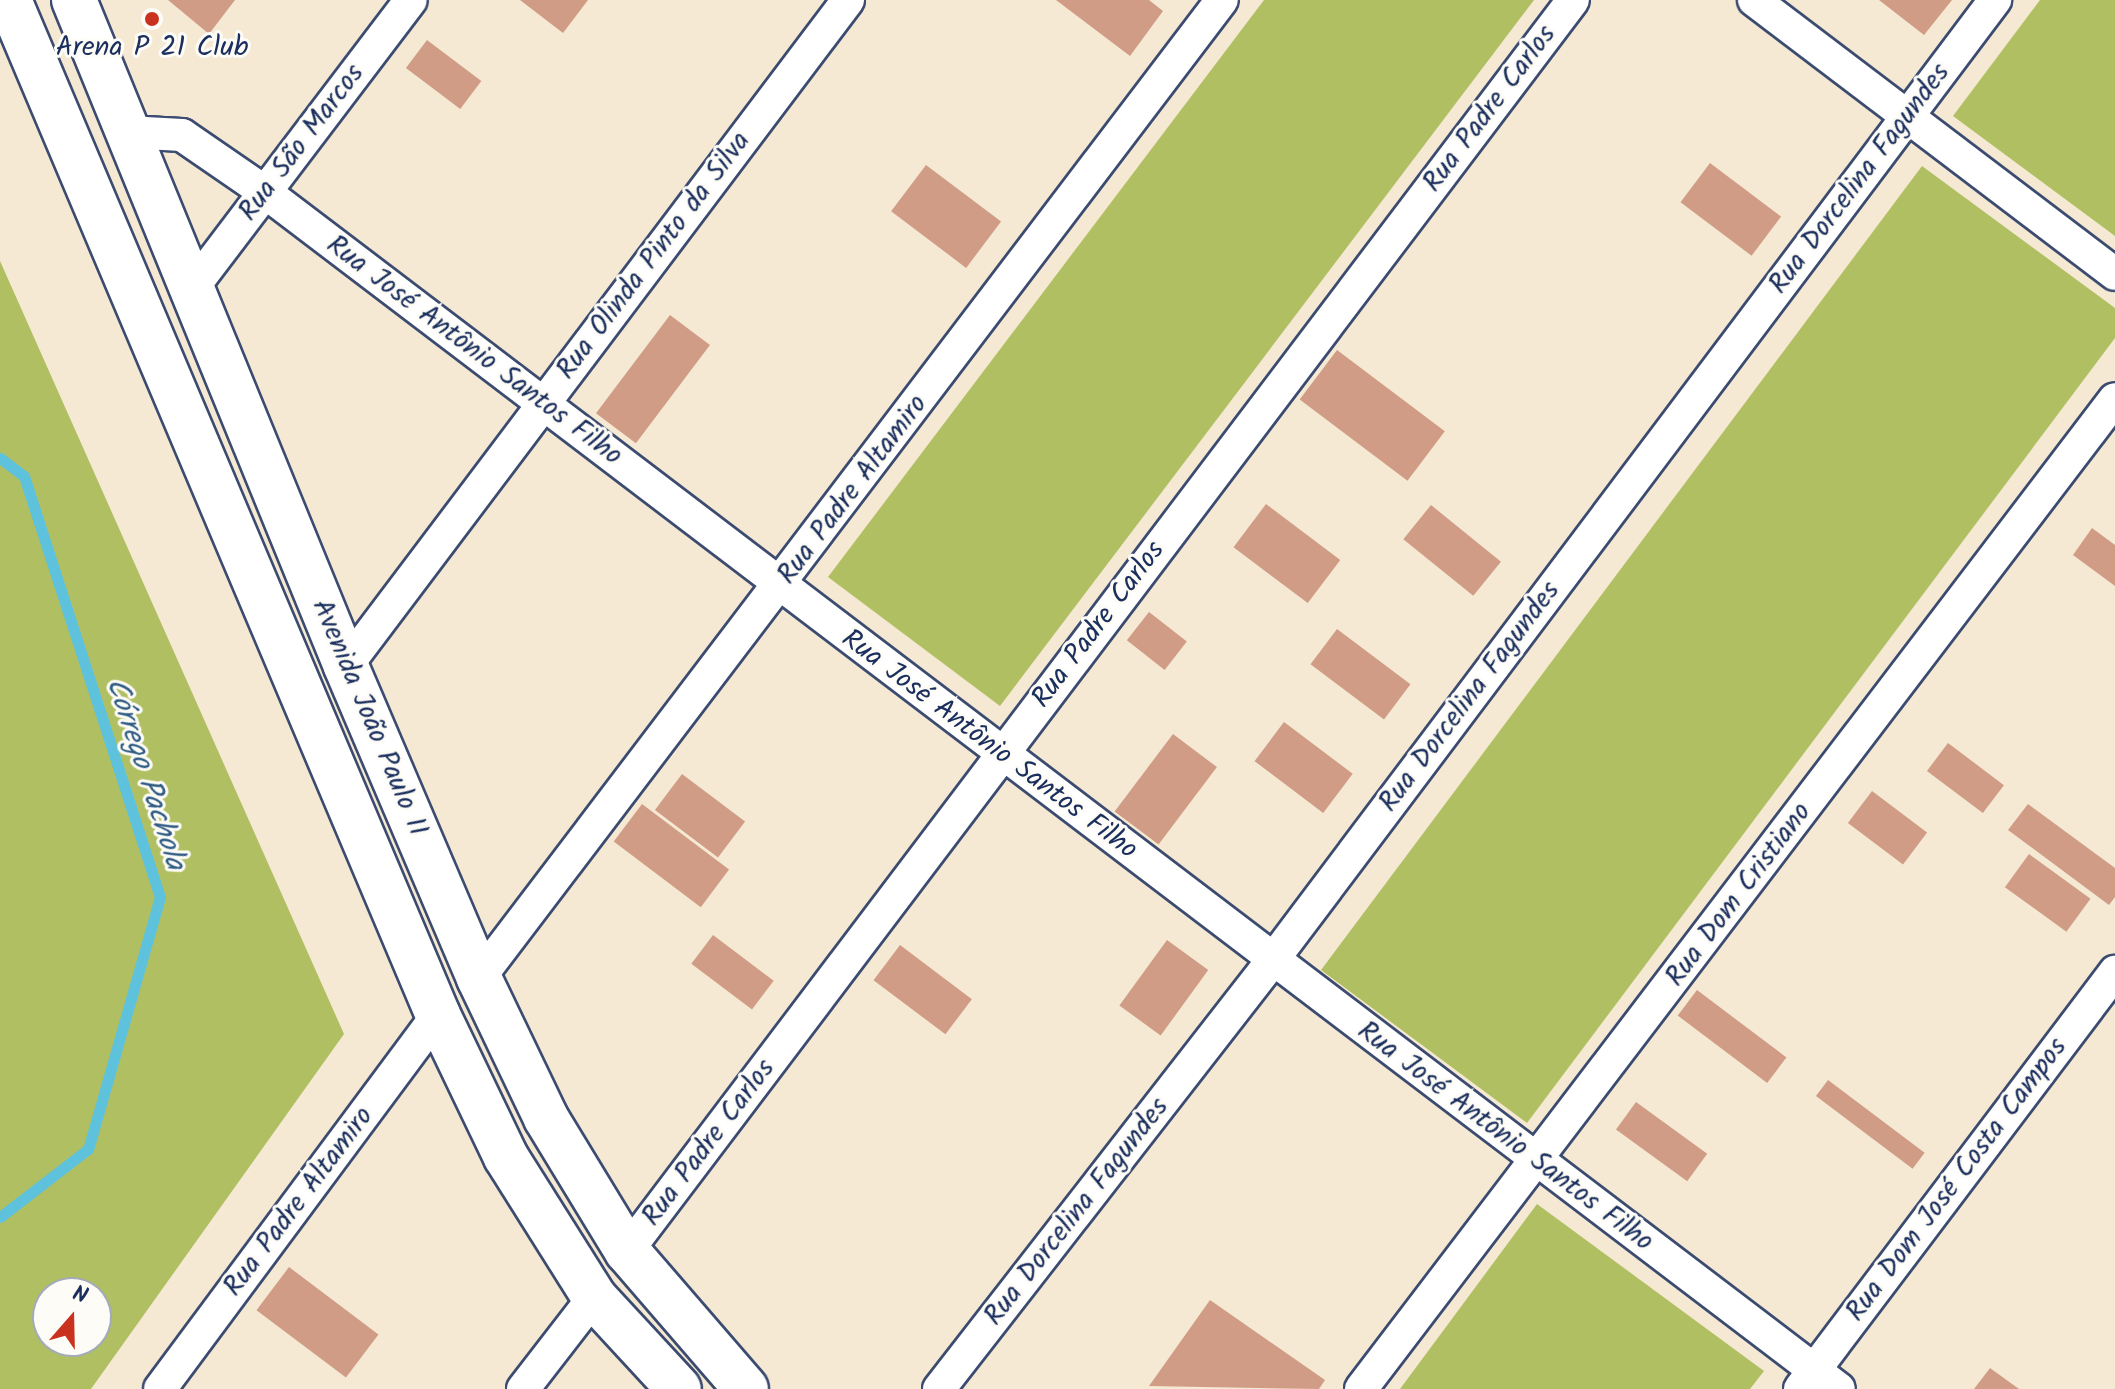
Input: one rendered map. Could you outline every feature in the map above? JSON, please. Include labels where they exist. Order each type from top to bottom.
[{"type":"street","name":"Avenida João Paulo II","points":[[9,0],[438,1015],[506,1157],[594,1297],[679,1389]]},
{"type":"street","name":"Avenida João Paulo II","points":[[74,0],[346,666],[479,978],[546,1118],[627,1251],[746,1389]]},
{"type":"street","name":"Rua São Marcos","points":[[193,287],[411,0]]},
{"type":"street","name":"Rua Olinda Pinto da Silva","points":[[346,666],[848,0]]},
{"type":"street","name":"Rua Padre Altamiro","points":[[479,978],[781,586],[1222,0]]},
{"type":"street","name":"Rua Padre Carlos","points":[[627,1251],[1573,0]]},
{"type":"street","points":[[1754,0],[2115,274]]},
{"type":"street","name":"Rua Dorcelina Fagundes","points":[[939,1389],[1272,961],[1995,0]]},
{"type":"street","points":[[73,154],[127,132]]},
{"type":"street","name":"Rua José Antônio Santos Filho","points":[[127,132],[182,135],[265,192],[1537,1161],[1817,1383]]},
{"type":"street","name":"Rua Dom Cristiano","points":[[1361,1389],[2115,399]]},
{"type":"street","name":"Rua Dom José Costa Campos","points":[[1817,1383],[2115,972]]},
{"type":"street","points":[[438,1015],[479,978]]},
{"type":"street","name":"Rua Padre Altamiro","points":[[160,1389],[438,1015]]},
{"type":"street","points":[[523,1389],[594,1297]]},
{"type":"green space","points":[[1264,0],[1534,0],[1000,706],[828,577]]},
{"type":"green space","points":[[2040,0],[2115,0],[2115,236],[1953,116]]},
{"type":"green space","points":[[1922,166],[2115,308],[2115,338],[1527,1123],[1321,970]]},
{"type":"green space","points":[[0,261],[344,1034],[91,1389],[0,1389]]},
{"type":"green space","points":[[1537,1204],[1764,1371],[1750,1389],[1400,1389]]},
{"type":"building","points":[[168,0],[235,0],[209,34]]},
{"type":"building","points":[[520,0],[588,0],[563,33]]},
{"type":"building","points":[[1056,0],[1149,0],[1163,11],[1130,56]]},
{"type":"building","points":[[1879,0],[1952,0],[1924,35]]},
{"type":"building","points":[[427,40],[481,81],[460,109],[406,68]]},
{"type":"building","points":[[1710,163],[1781,217],[1752,256],[1681,202]]},
{"type":"building","points":[[926,165],[1001,222],[966,268],[891,211]]},
{"type":"building","points":[[670,315],[710,345],[636,443],[596,413]]},
{"type":"building","points":[[1337,350],[1445,431],[1408,481],[1300,400]]},
{"type":"building","points":[[1266,504],[1340,560],[1308,603],[1234,547]]},
{"type":"building","points":[[1431,505],[1501,562],[1473,596],[1403,539]]},
{"type":"building","points":[[2092,528],[2115,545],[2115,586],[2073,555]]},
{"type":"building","points":[[1149,612],[1187,642],[1165,670],[1127,640]]},
{"type":"building","points":[[1337,629],[1410,684],[1384,720],[1311,664]]},
{"type":"building","points":[[1284,722],[1353,774],[1323,813],[1255,761]]},
{"type":"building","points":[[1173,734],[1217,767],[1159,845],[1115,811]]},
{"type":"building","points":[[1948,743],[2004,785],[1983,813],[1927,771]]},
{"type":"building","points":[[682,774],[745,822],[718,857],[655,810]]},
{"type":"building","points":[[1872,791],[1927,833],[1903,864],[1848,823]]},
{"type":"building","points":[[642,804],[729,870],[701,907],[614,842]]},
{"type":"building","points":[[2028,804],[2115,868],[2115,897],[2109,905],[2008,830]]},
{"type":"building","points":[[2029,854],[2090,899],[2066,932],[2005,887]]},
{"type":"building","points":[[713,935],[774,981],[752,1009],[691,964]]},
{"type":"building","points":[[1167,940],[1208,970],[1161,1036],[1119,1006]]},
{"type":"building","points":[[900,945],[972,999],[945,1034],[874,980]]},
{"type":"building","points":[[1697,990],[1786,1057],[1767,1083],[1678,1016]]},
{"type":"building","points":[[1828,1080],[1925,1153],[1913,1169],[1816,1096]]},
{"type":"building","points":[[1636,1102],[1707,1154],[1687,1181],[1616,1130]]},
{"type":"building","points":[[289,1267],[378,1334],[346,1378],[257,1310]]},
{"type":"building","points":[[1210,1300],[1325,1380],[1319,1389],[1149,1386]]},
{"type":"building","points":[[1990,1368],[2019,1389],[1974,1389]]},
{"type":"waterway","name":"Córrego Pachola","points":[[0,458],[24,476],[160,897],[88,1149],[0,1217]]},
{"type":"place","name":"Arena P 21 Club","points":[[152,19]]}]
